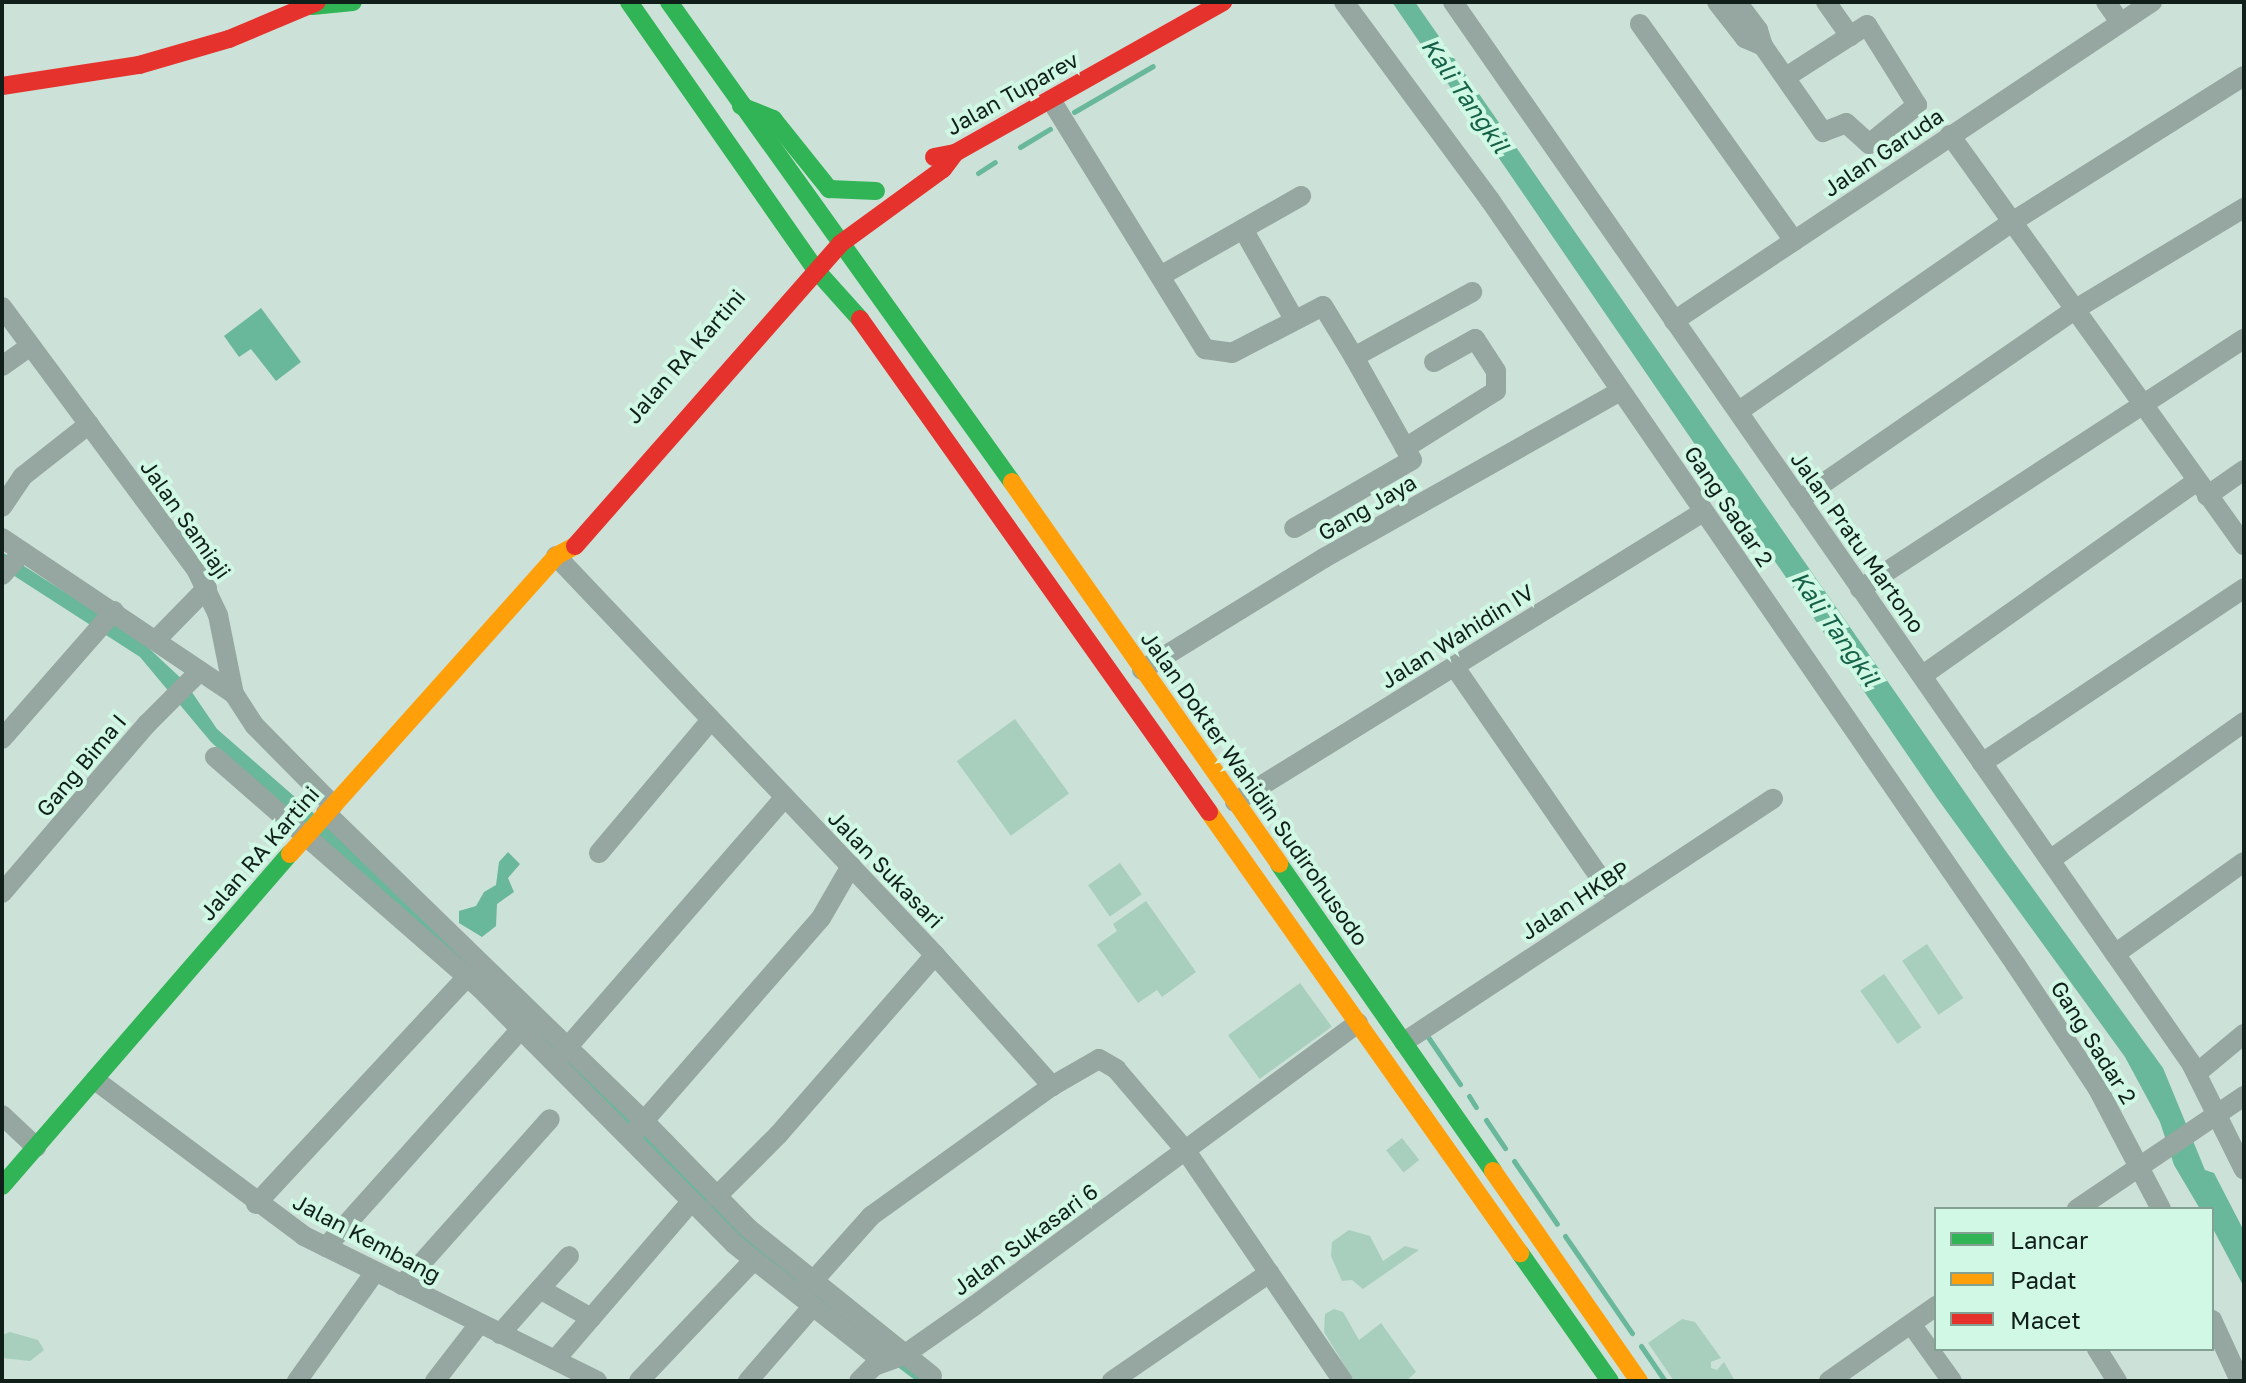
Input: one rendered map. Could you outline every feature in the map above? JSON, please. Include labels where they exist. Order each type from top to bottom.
[{"type":"main road","points":[[629,2],[798,257],[816,270],[859,317],[1610,1381]]},
{"type":"main road","name":"Jalan Dokter Wahidin Sudirohusodo","points":[[669,2],[741,106],[839,217],[840,244],[920,351],[1639,1381]]},
{"type":"main road","name":"Jalan Tuparev","points":[[839,217],[932,157],[955,153],[1223,2]]},
{"type":"main road","points":[[2,86],[139,65],[229,39],[315,4],[350,3]]},
{"type":"main road","points":[[741,106],[761,110],[773,119],[829,189],[876,191]]},
{"type":"main road","name":"Jalan RA Kartini","points":[[2,1186],[327,812],[556,556],[571,550],[771,327],[816,270],[840,244],[943,169],[955,153]]},
{"type":"main road","points":[[798,257],[839,217]]},
{"type":"main road","name":"Jalan RA Kartini","points":[[556,556],[557,538],[775,288]]},
{"type":"main road","points":[[1395,1077],[1417,1061]]},
{"type":"main road","points":[[1523,1257],[1544,1243]]},
{"type":"street","name":"Gang Sadar 2","points":[[1344,2],[1490,200],[2016,965],[2147,1161],[2160,1207]]},
{"type":"street","name":"Jalan Pratu Martono","points":[[1453,2],[2197,1073],[2244,1170]]},
{"type":"street","points":[[1717,2],[1745,38],[1763,46]]},
{"type":"street","points":[[1737,2],[1758,30],[1763,46],[1823,132],[1846,123],[1870,144],[1917,102],[1867,25],[1786,77]]},
{"type":"street","points":[[1826,2],[1850,36]]},
{"type":"street","points":[[2106,2],[2120,22]]},
{"type":"street","name":"Jalan Garuda","points":[[1674,321],[2152,2]]},
{"type":"street","points":[[1640,24],[1794,241]]},
{"type":"street","points":[[1739,411],[2012,222],[2244,76]]},
{"type":"street","points":[[1051,100],[1205,349],[1218,355],[1232,353],[1318,306],[1326,308],[1354,357],[1412,460],[1294,528]]},
{"type":"street","points":[[1950,135],[2244,545]]},
{"type":"street","points":[[1162,275],[1301,196]]},
{"type":"street","points":[[1799,500],[2074,310],[2244,208]]},
{"type":"street","points":[[1243,229],[1294,319]]},
{"type":"street","points":[[1354,357],[1472,292]]},
{"type":"street","name":"Jalan Samiaji","points":[[2,307],[207,588],[234,694],[270,744],[327,812],[481,980]]},
{"type":"street","points":[[1405,448],[1496,391],[1496,371],[1475,339],[1434,362]]},
{"type":"street","points":[[1860,589],[2244,339]]},
{"type":"street","points":[[2,366],[31,346]]},
{"type":"street","name":"Gang Jaya","points":[[1142,670],[1324,558],[1620,391]]},
{"type":"street","points":[[2,507],[23,476],[89,424]]},
{"type":"street","points":[[1923,675],[2201,489],[2244,470]]},
{"type":"street","name":"Jalan Wahidin IV","points":[[1235,802],[1703,512]]},
{"type":"street","points":[[2,538],[12,565],[112,614],[156,640],[186,683],[234,694]]},
{"type":"street","name":"Jalan Sukasari","points":[[556,556],[935,955],[1052,1086]]},
{"type":"street","points":[[156,640],[207,588]]},
{"type":"street","points":[[1982,763],[2244,588]]},
{"type":"street","points":[[2,739],[112,614]]},
{"type":"street","points":[[1454,666],[1606,886],[1622,897]]},
{"type":"street","name":"Gang Bima I","points":[[2,893],[186,683]]},
{"type":"street","points":[[599,853],[710,721]]},
{"type":"street","points":[[2050,860],[2244,722]]},
{"type":"street","points":[[215,757],[481,980],[638,1129],[690,1188],[807,1293]]},
{"type":"street","points":[[560,1056],[785,797]]},
{"type":"street","name":"Jalan HKBP","points":[[1404,1042],[1773,799]]},
{"type":"street","points":[[638,1129],[821,918],[851,866]]},
{"type":"street","points":[[2115,954],[2242,867]]},
{"type":"street","points":[[716,1197],[778,1135],[935,955]]},
{"type":"street","points":[[481,980],[521,1029],[560,1056]]},
{"type":"street","points":[[256,1204],[481,980]]},
{"type":"street","points":[[1186,1151],[1358,1023]]},
{"type":"street","points":[[326,1247],[521,1029]]},
{"type":"street","points":[[2197,1073],[2244,1034]]},
{"type":"street","points":[[748,1381],[807,1293],[871,1216],[1091,1061],[1107,1061],[1186,1151],[1343,1381]]},
{"type":"street","name":"Jalan Kembang","points":[[95,1080],[256,1204],[326,1247],[597,1381]]},
{"type":"street","points":[[2080,1207],[2244,1096]]},
{"type":"street","points":[[2,1115],[36,1147]]},
{"type":"street","points":[[402,1285],[550,1119]]},
{"type":"street","name":"Jalan Sukasari 6","points":[[859,1381],[1186,1151]]},
{"type":"street","points":[[690,1188],[716,1197],[754,1260],[807,1293],[896,1357],[934,1379]]},
{"type":"street","points":[[555,1360],[690,1188]]},
{"type":"street","points":[[500,1334],[569,1256]]},
{"type":"street","points":[[639,1381],[754,1260]]},
{"type":"street","points":[[297,1381],[375,1272]]},
{"type":"street","points":[[1112,1381],[1269,1273]]},
{"type":"street","points":[[540,1289],[591,1318]]},
{"type":"street","points":[[1829,1381],[1934,1307]]},
{"type":"street","points":[[435,1381],[479,1324]]},
{"type":"street","points":[[1911,1324],[1952,1381]]},
{"type":"street","points":[[2214,1324],[2240,1381]]},
{"type":"street","points":[[2098,1351],[2117,1381]]},
{"type":"shaded area","points":[[1015,719],[1069,793],[1011,836],[957,761]]},
{"type":"shaded area","points":[[1120,863],[1142,894],[1110,916],[1088,885]]},
{"type":"shaded area","points":[[1146,901],[1196,972],[1162,997],[1157,990],[1138,1003],[1097,945],[1117,931],[1113,924]]},
{"type":"shaded area","points":[[1927,944],[1963,998],[1938,1015],[1902,961]]},
{"type":"shaded area","points":[[1884,974],[1921,1027],[1898,1044],[1860,991]]},
{"type":"shaded area","points":[[1300,983],[1332,1027],[1260,1079],[1228,1035]]},
{"type":"shaded area","points":[[1402,1138],[1419,1160],[1403,1172],[1386,1150]]},
{"type":"shaded area","points":[[1349,1230],[1370,1236],[1383,1261],[1405,1246],[1419,1250],[1363,1289],[1352,1280],[1342,1281],[1331,1256],[1332,1242]]},
{"type":"shaded area","points":[[1334,1309],[1343,1312],[1359,1340],[1381,1323],[1416,1372],[1406,1381],[1354,1381],[1324,1332],[1325,1314]]},
{"type":"shaded area","points":[[1682,1319],[1695,1322],[1721,1358],[1711,1362],[1711,1368],[1717,1370],[1724,1362],[1735,1381],[1674,1381],[1648,1343]]},
{"type":"shaded area","points":[[10,1332],[38,1340],[44,1350],[30,1361],[2,1358],[2,1335]]},
{"type":"water","name":"Kali Tangkil","points":[[1392,2],[1415,2],[2005,850],[2163,1068],[2205,1170],[2214,1173],[2244,1231],[2244,1287],[2214,1231],[2214,1207],[2199,1207],[2174,1165],[2160,1122],[2125,1057],[1937,798]]},
{"type":"water","points":[[261,308],[301,362],[276,381],[251,349],[239,357],[224,336]]},
{"type":"water","points":[[2,552],[140,640],[185,682],[217,729],[334,831],[580,1067],[934,1381],[916,1381],[798,1291],[211,742],[140,657],[2,568]]},
{"type":"water","points":[[508,852],[520,864],[508,878],[514,892],[497,904],[496,926],[482,937],[459,923],[459,911],[476,906],[484,892],[496,885],[499,862]]},
{"type":"waterway","points":[[1074,112],[1153,66]]},
{"type":"waterway","points":[[1020,147],[1050,129]]},
{"type":"waterway","points":[[978,173],[995,162]]},
{"type":"waterway","points":[[1428,1037],[1460,1084]]},
{"type":"waterway","points":[[1469,1096],[1476,1107]]},
{"type":"waterway","points":[[1486,1120],[1505,1148]]},
{"type":"waterway","points":[[1514,1161],[1557,1224]]},
{"type":"waterway","points":[[1565,1236],[1632,1333]]},
{"type":"waterway","points":[[1641,1346],[1665,1381]]},
{"type":"traffic: fast","points":[[312,6],[353,2]]},
{"type":"traffic: fast","points":[[629,2],[816,270],[860,319]]},
{"type":"traffic: fast","points":[[669,2],[1012,482]]},
{"type":"traffic: fast","points":[[741,106],[773,119],[829,189],[876,191]]},
{"type":"traffic: fast","points":[[2,1186],[290,854]]},
{"type":"traffic: fast","points":[[1279,864],[1493,1171]]},
{"type":"traffic: fast","points":[[1520,1253],[1610,1381]]},
{"type":"traffic: slow","points":[[1012,482],[1279,864]]},
{"type":"traffic: slow","points":[[290,854],[556,556],[575,546]]},
{"type":"traffic: slow","points":[[1209,812],[1520,1253]]},
{"type":"traffic: slow","points":[[1493,1171],[1639,1381]]},
{"type":"traffic: jam","points":[[2,86],[139,65],[229,39],[317,2]]},
{"type":"traffic: jam","points":[[934,157],[955,153],[1223,2]]},
{"type":"traffic: jam","points":[[575,546],[840,244],[943,169],[955,153]]},
{"type":"traffic: jam","points":[[860,319],[1209,812]]}]
